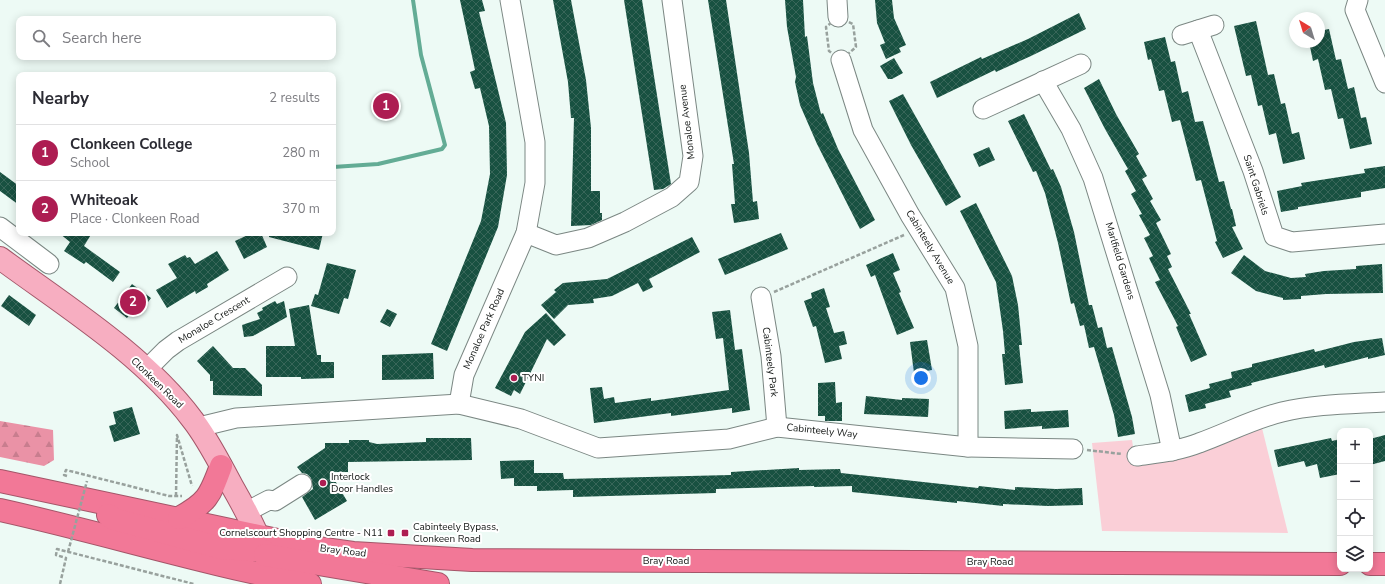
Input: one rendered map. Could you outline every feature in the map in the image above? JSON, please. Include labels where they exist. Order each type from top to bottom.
[{"type":"highway","points":[[179,518],[197,509],[206,501],[221,466]]},
{"type":"highway","name":"Bray Road","points":[[0,481],[89,490],[179,518],[262,547],[353,553],[472,560],[1337,564]]},
{"type":"highway","points":[[89,490],[114,519],[221,548],[262,547],[438,584]]},
{"type":"highway","points":[[0,510],[68,525],[274,580],[310,584]]},
{"type":"highway","points":[[1373,564],[1385,564]]},
{"type":"main road","name":"Clonkeen Road","points":[[0,258],[108,338],[146,370],[186,411],[199,427],[246,512],[262,547],[274,580]]},
{"type":"street","name":"Monaloe Park Road","points":[[459,404],[464,375],[526,233],[535,183],[535,142],[510,0]]},
{"type":"street","name":"Monaloe Avenue","points":[[526,233],[556,245],[588,238],[625,222],[672,197],[689,182],[693,156],[672,0]]},
{"type":"street","points":[[1358,0],[1355,10],[1385,84]]},
{"type":"street","name":"Saint Gabriels","points":[[1198,30],[1253,171],[1274,236],[1292,242],[1385,234]]},
{"type":"street","name":"Cabinteely Avenue","points":[[842,60],[863,130],[918,229],[955,288],[968,346],[968,447]]},
{"type":"street","points":[[983,110],[1081,64]]},
{"type":"street","name":"Marlfield Gardens","points":[[1043,81],[1071,129],[1093,178],[1160,395],[1172,451]]},
{"type":"street","points":[[0,227],[49,264]]},
{"type":"street","name":"Monaloe Crescent","points":[[146,370],[166,350],[178,341],[287,277]]},
{"type":"street","name":"Cabinteely Park","points":[[761,298],[771,356],[777,427]]},
{"type":"street","points":[[1136,456],[1172,451],[1198,444],[1258,419],[1283,412],[1344,404],[1385,402]]},
{"type":"street","points":[[199,427],[236,418],[459,404]]},
{"type":"street","name":"Cabinteely Way","points":[[459,404],[521,419],[598,448],[729,439],[777,427],[968,447],[1073,449]]},
{"type":"street","points":[[246,512],[270,500],[275,502],[302,484]]},
{"type":"path","points":[[838,9],[853,24],[856,47],[842,60],[829,51],[826,27],[838,9]]},
{"type":"path","points":[[761,298],[918,229]]},
{"type":"path","points":[[72,477],[64,475],[66,470],[176,496],[177,435],[189,470],[192,486],[191,492]]},
{"type":"path","points":[[1073,449],[1136,456]]},
{"type":"path","points":[[68,552],[89,490],[79,479]]},
{"type":"path","points":[[60,584],[66,558],[56,555],[57,549],[194,584]]},
{"type":"shaded area","points":[[1262,428],[1288,533],[1102,531],[1092,443],[1132,440],[1135,460]]},
{"type":"green space","points":[[0,421],[53,430],[54,460],[44,466],[0,457]]},
{"type":"building","points":[[460,0],[482,0],[485,11],[479,12],[506,123],[507,175],[498,227],[447,351],[431,344],[481,221],[490,174],[489,126],[480,88],[475,89],[470,72],[475,70]]},
{"type":"building","points":[[553,0],[571,0],[586,80],[591,128],[591,191],[600,191],[600,213],[602,213],[602,220],[591,225],[571,226],[574,118],[571,118],[568,82]]},
{"type":"building","points":[[624,0],[642,0],[671,184],[663,189],[654,190]]},
{"type":"building","points":[[708,0],[726,0],[749,153],[753,202],[757,201],[759,219],[734,223],[731,204],[735,204],[732,164],[734,164]]},
{"type":"building","points":[[785,0],[803,0],[805,37],[807,36],[813,83],[821,114],[823,113],[838,149],[875,220],[860,229],[817,144],[800,105],[787,27]]},
{"type":"building","points":[[875,0],[892,0],[894,18],[906,45],[899,48],[901,52],[886,59],[880,45],[885,43],[877,23]]},
{"type":"building","points":[[1079,13],[1086,29],[1031,56],[996,72],[995,70],[937,98],[930,82],[981,57],[982,59],[1028,39]]},
{"type":"building","points":[[1256,21],[1268,75],[1274,74],[1281,104],[1285,103],[1292,134],[1299,132],[1305,159],[1283,164],[1276,133],[1269,135],[1262,105],[1258,106],[1251,75],[1246,76],[1234,26]]},
{"type":"building","points":[[1329,29],[1336,60],[1341,59],[1348,89],[1354,87],[1361,118],[1366,117],[1372,144],[1350,149],[1343,118],[1338,119],[1331,89],[1325,90],[1318,59],[1313,61],[1310,48],[1325,48],[1325,30]]},
{"type":"building","points":[[1165,37],[1171,62],[1175,61],[1182,93],[1188,91],[1195,122],[1203,121],[1219,182],[1224,181],[1232,209],[1236,226],[1232,227],[1243,249],[1223,258],[1215,242],[1217,241],[1201,180],[1196,181],[1180,120],[1172,122],[1164,90],[1159,91],[1151,59],[1148,60],[1144,42]]},
{"type":"building","points":[[894,58],[903,73],[892,79],[888,79],[880,66]]},
{"type":"building","points":[[1099,79],[1116,114],[1139,154],[1136,156],[1147,176],[1142,179],[1153,199],[1150,201],[1161,220],[1156,223],[1171,254],[1167,256],[1172,267],[1168,269],[1191,314],[1189,314],[1207,355],[1191,362],[1176,327],[1178,326],[1155,282],[1160,280],[1149,258],[1153,256],[1144,238],[1150,235],[1139,215],[1142,214],[1131,194],[1136,191],[1125,171],[1128,169],[1084,88]]},
{"type":"building","points":[[903,94],[961,197],[946,206],[911,145],[889,101]]},
{"type":"building","points":[[1024,114],[1051,170],[1053,169],[1061,187],[1074,232],[1089,305],[1092,305],[1098,328],[1102,327],[1107,348],[1112,347],[1132,417],[1135,434],[1118,437],[1114,415],[1094,347],[1089,348],[1084,325],[1080,326],[1074,303],[1071,304],[1058,243],[1045,193],[1036,171],[1033,172],[1008,121]]},
{"type":"building","points":[[989,147],[995,160],[979,167],[973,154]]},
{"type":"building","points":[[1385,166],[1385,188],[1361,192],[1361,197],[1298,207],[1298,209],[1281,212],[1277,191],[1302,186],[1301,183],[1365,173],[1364,169]]},
{"type":"building","points":[[0,172],[16,184],[16,203],[0,191]]},
{"type":"building","points":[[976,203],[1012,276],[1018,305],[1022,345],[1019,345],[1023,383],[1005,385],[1002,354],[1005,354],[1003,331],[996,282],[960,211]]},
{"type":"building","points":[[781,233],[788,249],[725,275],[718,259]]},
{"type":"building","points":[[63,236],[90,236],[84,246],[120,272],[113,282],[86,262],[84,264],[64,251],[70,242]]},
{"type":"building","points":[[246,236],[262,236],[267,247],[244,259],[235,241]]},
{"type":"building","points":[[269,236],[322,236],[319,250]]},
{"type":"building","points":[[692,237],[700,252],[649,279],[653,287],[643,292],[638,283],[612,296],[593,299],[594,303],[568,305],[554,319],[541,305],[556,292],[554,290],[563,283],[607,279]]},
{"type":"building","points":[[217,251],[229,270],[207,284],[208,287],[196,294],[195,291],[167,308],[156,290],[177,278],[168,264],[185,255],[187,258],[190,257],[195,264]]},
{"type":"building","points":[[893,253],[900,270],[893,273],[901,292],[899,293],[914,328],[897,335],[875,275],[871,277],[866,265]]},
{"type":"building","points":[[1244,255],[1265,271],[1291,278],[1306,277],[1305,274],[1324,271],[1356,269],[1356,266],[1382,264],[1383,293],[1326,294],[1301,296],[1301,299],[1283,300],[1283,298],[1256,291],[1231,273]]},
{"type":"building","points":[[327,263],[356,270],[348,299],[344,298],[339,314],[311,306],[315,294],[318,295]]},
{"type":"building","points":[[132,284],[151,298],[142,310],[136,306],[127,318],[114,308]]},
{"type":"building","points":[[824,288],[830,307],[826,308],[834,333],[844,331],[847,344],[839,346],[842,359],[825,363],[816,326],[813,327],[804,301],[812,298],[811,293]]},
{"type":"building","points":[[9,295],[36,315],[29,326],[1,306]]},
{"type":"building","points":[[275,301],[277,304],[284,301],[287,317],[253,336],[244,337],[242,325],[260,319],[257,313],[263,310],[262,308]]},
{"type":"building","points":[[309,305],[317,355],[321,355],[321,362],[334,362],[334,378],[301,379],[301,377],[266,377],[266,346],[295,346],[289,309]]},
{"type":"building","points":[[387,309],[397,314],[390,327],[380,322]]},
{"type":"building","points":[[730,310],[735,350],[742,349],[750,410],[732,413],[732,408],[671,416],[671,413],[594,423],[590,388],[602,387],[604,399],[614,397],[615,403],[651,398],[651,401],[729,390],[723,338],[716,339],[712,312]]},
{"type":"building","points":[[546,313],[566,335],[554,346],[547,339],[520,394],[514,390],[511,396],[495,388],[525,332]]},
{"type":"building","points":[[1382,338],[1385,355],[1368,359],[1368,357],[1325,368],[1324,365],[1251,383],[1252,385],[1229,391],[1231,397],[1205,404],[1206,408],[1189,412],[1185,395],[1210,388],[1209,384],[1232,378],[1231,372],[1252,367],[1252,364],[1314,349],[1315,352],[1354,342]]},
{"type":"building","points":[[927,340],[932,370],[914,373],[910,342]]},
{"type":"building","points":[[213,346],[233,368],[245,368],[262,385],[262,396],[213,395],[213,381],[210,381],[210,375],[197,361]]},
{"type":"building","points":[[433,353],[434,379],[382,380],[382,355]]},
{"type":"building","points":[[835,382],[836,403],[842,402],[842,421],[825,421],[825,416],[818,416],[818,383]]},
{"type":"building","points":[[866,396],[902,400],[902,398],[929,399],[928,417],[864,414]]},
{"type":"building","points":[[132,407],[140,434],[114,442],[109,426],[116,424],[113,412]]},
{"type":"building","points":[[1031,409],[1031,412],[1068,410],[1069,427],[1042,429],[1042,426],[1005,429],[1004,411]]},
{"type":"building","points":[[1385,435],[1385,461],[1373,464],[1373,464],[1373,438]]},
{"type":"building","points":[[426,438],[471,438],[472,460],[348,462],[348,472],[330,472],[347,501],[315,520],[302,497],[313,489],[311,478],[307,474],[302,473],[297,467],[325,448],[325,443],[349,443],[349,440],[369,440],[369,442],[377,444],[426,442]]},
{"type":"building","points":[[1331,438],[1332,441],[1337,440],[1337,475],[1320,478],[1317,464],[1306,467],[1304,461],[1278,467],[1274,450]]},
{"type":"building","points":[[534,460],[534,473],[563,473],[564,479],[731,475],[731,472],[799,468],[799,470],[840,469],[841,473],[978,488],[979,486],[1015,490],[1015,487],[1056,489],[1082,488],[1083,505],[1048,506],[1003,504],[1003,506],[957,501],[957,503],[852,492],[852,486],[716,489],[716,493],[573,497],[573,490],[537,491],[537,486],[514,486],[514,478],[501,479],[500,461]]},
{"type":"waterway","points":[[336,167],[378,164],[442,149],[445,145],[421,55],[413,0]]},
{"type":"place","name":"Clonkeen College","points":[[386,106]]},
{"type":"place","name":"Whiteoak","points":[[133,302]]},
{"type":"place","name":"TYNI","points":[[514,378]]},
{"type":"place","name":"Interlock Door Handles","points":[[323,483]]},
{"type":"place","name":"Cornelscourt Shopping Centre - N11","points":[[391,533]]},
{"type":"place","name":"Cabinteely Bypass, Clonkeen Road","points":[[405,533]]}]
